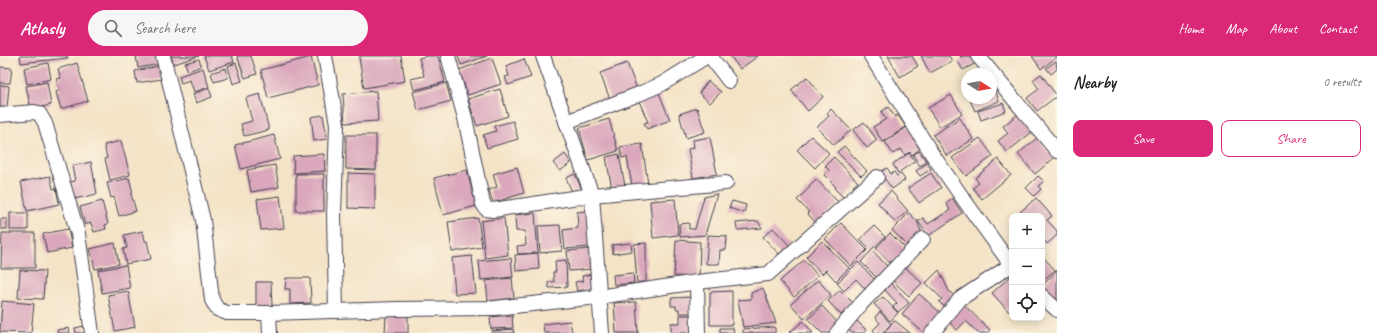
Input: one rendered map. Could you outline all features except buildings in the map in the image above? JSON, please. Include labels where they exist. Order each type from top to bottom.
[{"type":"street","points":[[163,56],[203,220],[212,300],[217,309],[227,312],[269,313],[495,308],[598,297],[697,282],[768,274],[876,176]]},
{"type":"street","points":[[325,56],[337,124],[334,214],[336,311]]},
{"type":"street","points":[[448,56],[465,118],[483,204],[486,209],[493,210],[592,196],[726,183]]},
{"type":"street","points":[[543,56],[592,196],[598,297],[602,333]]},
{"type":"street","points":[[566,122],[645,92],[662,84],[708,56],[729,81]]},
{"type":"street","points":[[871,56],[932,154],[966,204],[1009,261]]},
{"type":"street","points":[[978,56],[1057,151]]},
{"type":"street","points":[[0,114],[39,113],[45,123],[78,234],[92,333]]},
{"type":"street","points":[[837,333],[861,304],[923,239]]},
{"type":"street","points":[[932,333],[960,299],[1009,267]]},
{"type":"street","points":[[697,282],[698,333]]},
{"type":"street","points":[[1045,299],[1057,310]]},
{"type":"street","points":[[269,313],[270,333]]}]
